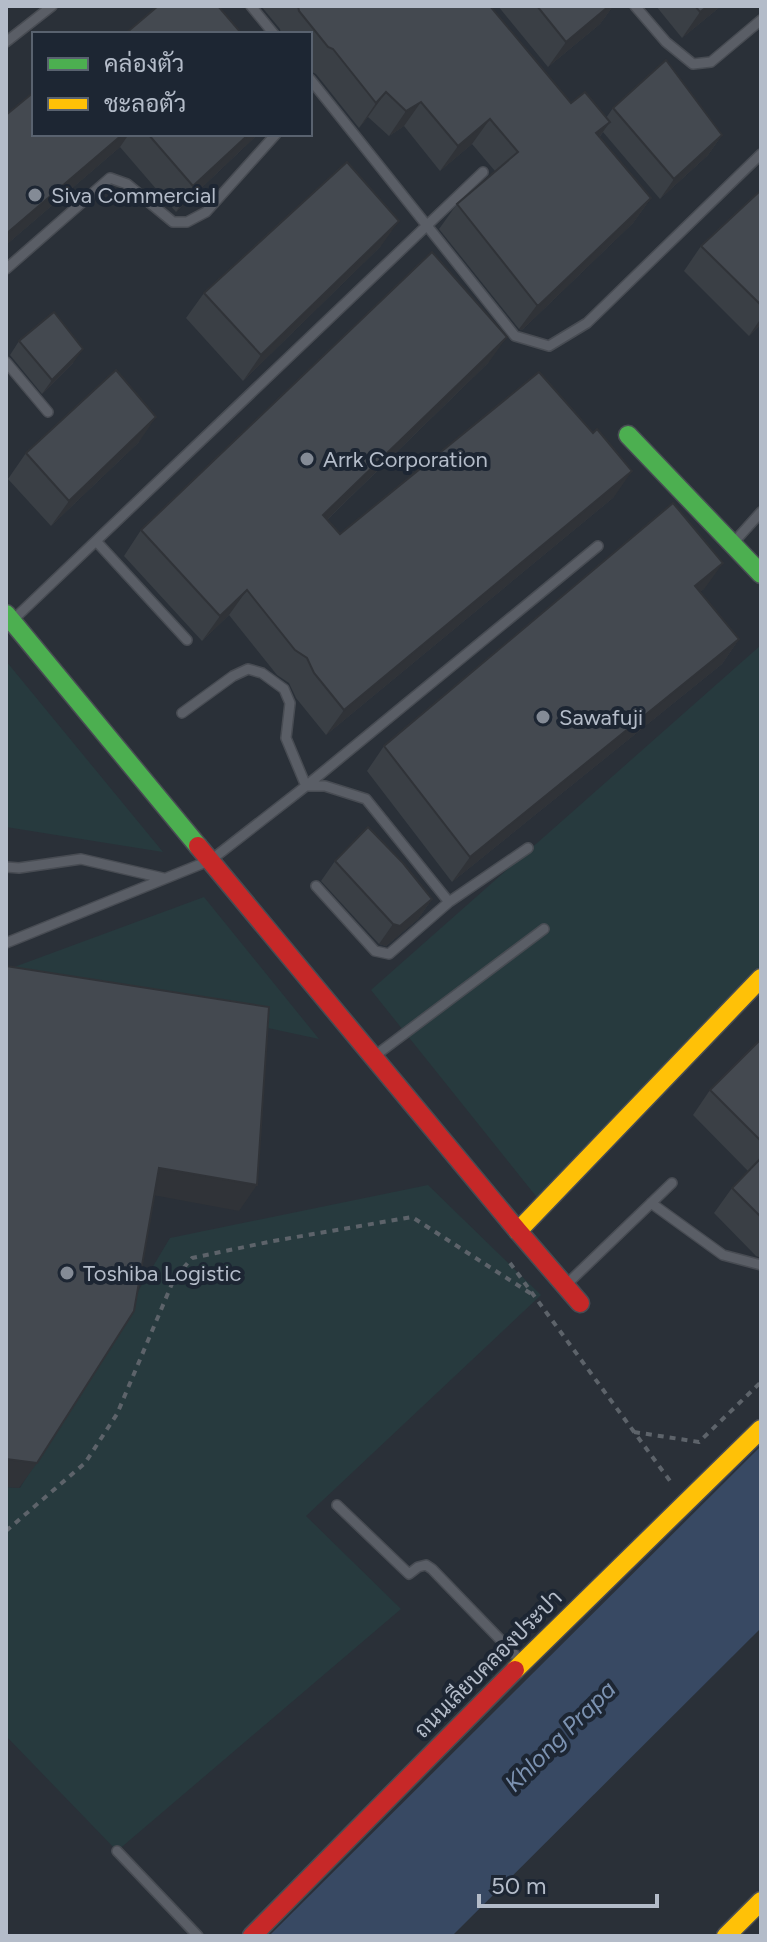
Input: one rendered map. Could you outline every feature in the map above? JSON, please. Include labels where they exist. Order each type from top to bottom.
[{"type":"main road","points":[[628,435],[761,574]]},
{"type":"main road","points":[[9,617],[580,1303]]},
{"type":"main road","points":[[518,1231],[761,978]]},
{"type":"main road","name":"ถนนเลียบคลองประปา","points":[[252,1936],[522,1663],[761,1429]]},
{"type":"main road","points":[[726,1936],[761,1901]]},
{"type":"lane","points":[[6,42],[52,6]]},
{"type":"lane","points":[[251,6],[272,32]]},
{"type":"lane","points":[[635,6],[666,42],[693,64],[711,62],[761,20]]},
{"type":"lane","points":[[312,81],[515,336],[549,346],[587,323],[761,154]]},
{"type":"lane","points":[[6,269],[110,178],[127,184],[173,222],[187,222],[206,212],[274,136]]},
{"type":"lane","points":[[9,617],[96,541],[483,172]]},
{"type":"lane","points":[[6,362],[48,412]]},
{"type":"lane","points":[[732,544],[761,512]]},
{"type":"lane","points":[[96,541],[187,640]]},
{"type":"lane","points":[[6,943],[211,860],[598,546]]},
{"type":"lane","points":[[182,713],[233,676],[248,669],[262,673],[284,689],[290,703],[286,738],[306,786]]},
{"type":"lane","points":[[306,786],[325,786],[366,799],[449,902]]},
{"type":"lane","points":[[316,886],[375,951],[389,954],[449,902],[528,848]]},
{"type":"lane","points":[[6,867],[81,859],[163,878]]},
{"type":"lane","points":[[374,1057],[544,929]]},
{"type":"lane","points":[[565,1285],[672,1183]]},
{"type":"lane","points":[[651,1203],[723,1255],[761,1265]]},
{"type":"lane","points":[[337,1505],[406,1572],[413,1573],[418,1567],[426,1565],[432,1569],[522,1663]]},
{"type":"lane","points":[[117,1851],[198,1936]]},
{"type":"path","points":[[6,1531],[85,1463],[117,1414],[174,1279],[192,1258],[412,1217],[533,1295]]},
{"type":"path","points":[[507,1259],[686,1502]]},
{"type":"path","points":[[634,1432],[699,1442],[761,1382]]},
{"type":"green space","points":[[761,645],[761,978],[543,1205],[371,990]]},
{"type":"green space","points":[[6,661],[163,852],[6,827]]},
{"type":"green space","points":[[204,897],[319,1039],[6,972],[6,970]]},
{"type":"green space","points":[[428,1185],[541,1295],[306,1516],[401,1609],[117,1851],[6,1736],[6,1487],[20,1488],[170,1238]]},
{"type":"water","name":"Khlong Prapa","points":[[761,1446],[761,1628],[452,1936],[269,1936]]},
{"type":"building","points":[[158,6],[218,6],[240,32],[127,32]]},
{"type":"building","points":[[298,6],[490,6],[571,103],[585,92],[610,122],[596,133],[651,198],[537,305],[457,204],[518,152],[490,119],[458,146],[421,102],[406,111],[386,92],[376,103]]},
{"type":"building","points":[[537,6],[609,6],[566,42]]},
{"type":"building","points":[[666,60],[722,135],[674,179],[613,108]]},
{"type":"building","name":"Siva Commercial","points":[[32,94],[32,136],[121,136],[6,234],[6,115]]},
{"type":"building","points":[[150,136],[247,136],[193,186]]},
{"type":"building","points":[[347,162],[399,221],[261,355],[204,293]]},
{"type":"building","points":[[761,190],[761,305],[701,246]]},
{"type":"building","points":[[432,252],[507,337],[323,515],[340,534],[539,372],[593,433],[597,429],[632,471],[344,710],[314,673],[307,658],[295,650],[247,590],[220,616],[141,530]]},
{"type":"building","points":[[54,312],[83,349],[52,380],[19,341]]},
{"type":"building","points":[[116,370],[156,417],[69,501],[26,453]]},
{"type":"building","name":"Sawafuji","points":[[673,503],[723,563],[695,586],[739,639],[470,857],[384,746]]},
{"type":"building","points":[[368,827],[432,899],[400,926],[393,924],[335,861]]},
{"type":"building","name":"Toshiba Logistic","points":[[6,966],[269,1007],[257,1185],[159,1168],[134,1311],[37,1463],[6,1459]]},
{"type":"building","points":[[761,1039],[761,1141],[710,1090]]},
{"type":"building","points":[[761,1158],[761,1217],[732,1188]]},
{"type":"traffic: fast","points":[[628,435],[761,574]]},
{"type":"traffic: fast","points":[[6,614],[198,846]]},
{"type":"traffic: slow","points":[[518,1231],[761,978]]},
{"type":"traffic: slow","points":[[515,1670],[761,1429]]},
{"type":"traffic: slow","points":[[726,1936],[761,1901]]},
{"type":"traffic: jam","points":[[198,846],[580,1303]]},
{"type":"traffic: jam","points":[[252,1936],[515,1670]]},
{"type":"place","name":"Siva Commercial","points":[[35,195]]},
{"type":"place","name":"Arrk Corporation","points":[[307,459]]},
{"type":"place","name":"Sawafuji","points":[[543,717]]},
{"type":"place","name":"Toshiba Logistic","points":[[67,1273]]}]
